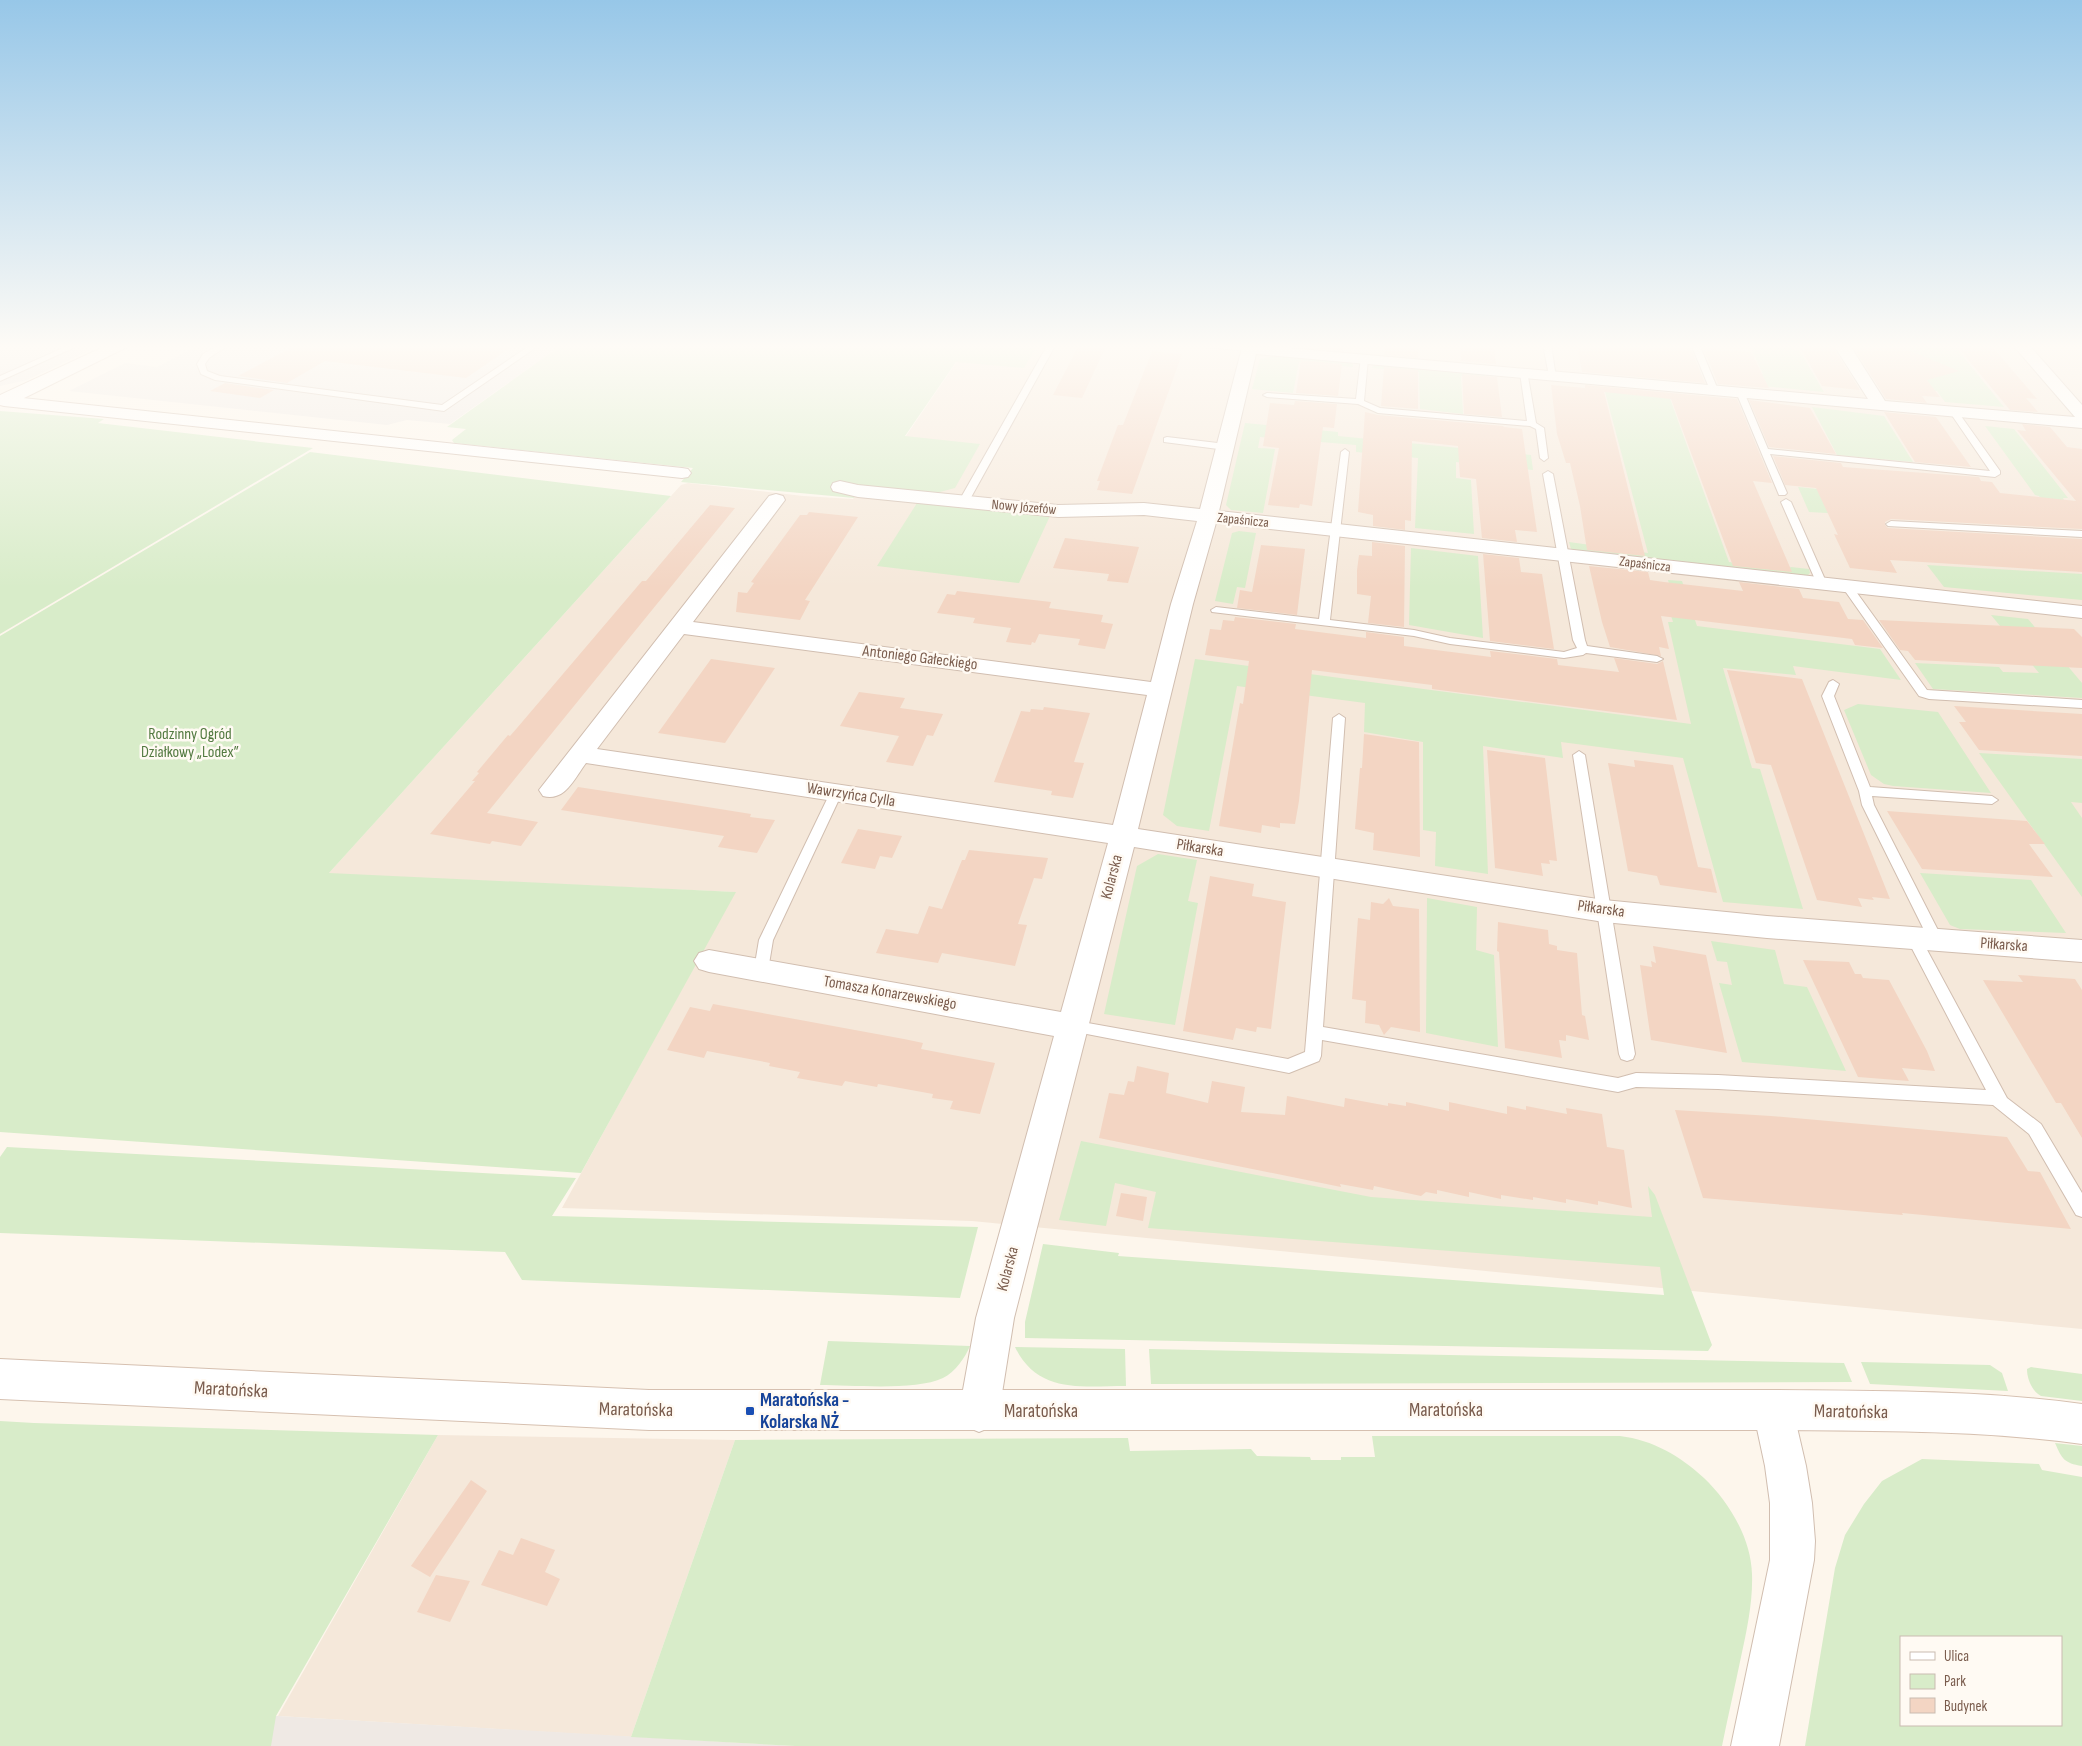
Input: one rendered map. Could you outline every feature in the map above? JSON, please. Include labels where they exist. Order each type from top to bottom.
[{"type":"street","points":[[271,425],[414,439],[682,473]]},
{"type":"street","name":"Kolarska","points":[[979,1412],[995,1318],[1123,836],[1182,604],[1208,516],[1231,425]]},
{"type":"street","name":"Nowy Józefów","points":[[840,487],[858,491],[1058,510],[1144,509],[1208,516]]},
{"type":"street","points":[[552,790],[776,500]]},
{"type":"street","name":"Zapaśnicza","points":[[1208,516],[1563,554],[1848,588],[2082,612]]},
{"type":"street","name":"Antoniego Gałeckiego","points":[[678,627],[1161,690]]},
{"type":"street","name":"Wawrzyńca Cylla","points":[[579,754],[1123,836]]},
{"type":"street","name":"Piłkarska","points":[[1123,836],[1604,910],[1767,927],[2082,951]]},
{"type":"street","name":"Tomasza Konarzewskiego","points":[[709,961],[1071,1026]]},
{"type":"street","name":"Maratońska","points":[[0,1378],[650,1410],[979,1412],[1773,1410],[1875,1411],[2031,1418],[2082,1424]]},
{"type":"street","points":[[1755,1746],[1792,1560],[1794,1537],[1788,1473],[1773,1410]]},
{"type":"lane","points":[[964,501],[1006,425]]},
{"type":"lane","points":[[1535,425],[1540,428],[1544,458]]},
{"type":"lane","points":[[1754,425],[1822,584]]},
{"type":"lane","points":[[1765,451],[1995,474],[1995,471],[1963,425]]},
{"type":"lane","points":[[1167,440],[1226,447]]},
{"type":"lane","points":[[1324,623],[1345,452]]},
{"type":"lane","points":[[1548,474],[1579,640],[1583,649]]},
{"type":"lane","points":[[1891,524],[2082,534]]},
{"type":"lane","points":[[1848,588],[1923,693],[1929,695],[2082,704]]},
{"type":"lane","points":[[1216,610],[1414,633],[1450,641],[1564,655],[1579,653],[1583,649]]},
{"type":"lane","points":[[1583,649],[1657,659]]},
{"type":"lane","points":[[1833,684],[1828,696],[1865,791],[1868,805],[1925,939],[1998,1098],[2001,1104],[2035,1128],[2082,1209]]},
{"type":"lane","points":[[1071,1026],[1289,1066],[1313,1056],[1339,718]]},
{"type":"lane","points":[[1579,755],[1627,1054]]},
{"type":"lane","points":[[1865,791],[1992,800]]},
{"type":"lane","points":[[762,970],[766,940],[836,793]]},
{"type":"lane","points":[[1315,1032],[1618,1085],[1636,1080],[1718,1082],[1998,1098]]},
{"type":"shaded area","points":[[913,425],[2082,425],[2082,1329],[972,1221],[562,1208],[735,892],[328,874],[681,485],[688,483],[803,496],[853,499],[858,491],[871,487]]},
{"type":"shaded area","points":[[438,1435],[735,1440],[631,1737],[278,1716]]},
{"type":"shaded area","points":[[0,1701],[278,1716],[795,1746],[0,1746]]},
{"type":"green space","points":[[0,425],[119,425],[313,448],[0,634]]},
{"type":"green space","points":[[449,425],[912,425],[905,436],[980,444],[955,488],[936,493],[858,491],[854,498],[681,482],[693,468],[454,443],[452,440],[466,429],[447,427]]},
{"type":"green space","points":[[1244,425],[1271,425],[1338,432],[1338,436],[1531,455],[1533,470],[1456,462],[1456,478],[1471,480],[1474,534],[1415,528],[1418,458],[1356,452],[1356,445],[1260,437],[1258,448],[1275,449],[1263,513],[1231,510],[1226,505]]},
{"type":"green space","points":[[1614,425],[1680,425],[1729,562],[1787,569],[1791,567],[1809,569],[1810,573],[1807,576],[1577,552],[1571,549],[1569,542],[1648,553]]},
{"type":"green space","points":[[1822,425],[1890,425],[1913,462],[1837,455]]},
{"type":"green space","points":[[1985,426],[2014,429],[2068,498],[2063,498],[2077,527],[1809,512],[1798,487],[2027,510],[2046,507],[2039,496],[2035,495]]},
{"type":"green space","name":"Rodzinny Ogród Działkowy „Lodex”","points":[[310,452],[671,496],[329,873],[736,892],[581,1173],[0,1132],[0,636]]},
{"type":"green space","points":[[917,503],[1050,516],[1019,583],[877,566]]},
{"type":"green space","points":[[1239,531],[1256,533],[1245,588],[1237,587],[1233,604],[1215,601],[1232,533]]},
{"type":"green space","points":[[1411,548],[1478,556],[1483,638],[1409,625]]},
{"type":"green space","points":[[1927,565],[2082,574],[2082,600],[1944,587]]},
{"type":"green space","points":[[1668,580],[1682,581],[1697,626],[1880,649],[1901,680],[1793,666],[1796,675],[1723,668],[1752,768],[1760,769],[1803,909],[1723,902],[1683,758],[1561,742],[1563,758],[1483,746],[1488,874],[1435,866],[1436,832],[1423,830],[1423,742],[1364,732],[1365,703],[1237,686],[1209,831],[1177,826],[1163,815],[1195,659],[1691,724],[1668,622],[1673,622],[1669,609],[1676,609]]},
{"type":"green space","points":[[1991,615],[2028,619],[2082,683],[2082,698],[1933,689],[1915,663],[1999,667],[2003,672],[2039,673]]},
{"type":"green space","points":[[1858,704],[1938,712],[1991,793],[1884,784],[1871,775],[1844,710]]},
{"type":"green space","points":[[1979,753],[2082,759],[2082,803],[2071,802],[2082,818],[2082,897]]},
{"type":"green space","points":[[1158,854],[1197,860],[1188,901],[1198,903],[1175,1025],[1104,1014],[1137,866]]},
{"type":"green space","points":[[1920,873],[2031,880],[2066,933],[1960,929],[1950,925]]},
{"type":"green space","points":[[1427,898],[1477,907],[1476,950],[1494,955],[1498,1047],[1426,1033]]},
{"type":"green space","points":[[1711,941],[1775,950],[1784,984],[1807,987],[1846,1071],[1742,1062],[1719,983],[1732,985],[1727,962],[1717,961]]},
{"type":"green space","points":[[1081,1141],[1371,1197],[1652,1217],[1648,1186],[1655,1195],[1712,1345],[1708,1351],[1025,1338],[1025,1322],[1043,1244],[1119,1253],[1118,1256],[1664,1295],[1660,1267],[1148,1228],[1156,1192],[1115,1183],[1106,1226],[1059,1220]]},
{"type":"green space","points":[[7,1147],[576,1178],[552,1216],[978,1227],[960,1298],[522,1280],[505,1252],[0,1233],[0,1157]]},
{"type":"green space","points":[[828,1341],[970,1346],[952,1372],[943,1378],[931,1382],[901,1386],[820,1385]]},
{"type":"green space","points":[[1015,1347],[1125,1349],[1126,1386],[1077,1386],[1048,1380],[1036,1373],[1025,1362]]},
{"type":"green space","points":[[1149,1349],[1844,1363],[1852,1382],[1151,1384]]},
{"type":"green space","points":[[1861,1362],[1990,1365],[2002,1373],[2008,1391],[1870,1384]]},
{"type":"green space","points":[[2031,1367],[2082,1374],[2082,1401],[2041,1396],[2035,1391],[2029,1381],[2027,1369]]},
{"type":"green space","points":[[0,1421],[438,1435],[276,1716],[271,1746],[0,1746]]},
{"type":"green space","points":[[1372,1436],[1620,1436],[1644,1441],[1665,1450],[1676,1456],[1704,1478],[1730,1509],[1743,1534],[1748,1547],[1752,1574],[1751,1605],[1722,1746],[795,1746],[631,1737],[735,1440],[1128,1438],[1130,1451],[1251,1449],[1257,1456],[1310,1457],[1311,1460],[1341,1460],[1341,1457],[1375,1457]]},
{"type":"green space","points":[[2055,1443],[2082,1446],[2082,1466],[2067,1462]]},
{"type":"green space","points":[[1922,1459],[2039,1464],[2042,1470],[2082,1477],[2082,1746],[1805,1746],[1835,1568],[1845,1535],[1864,1504],[1882,1481]]},
{"type":"building","points":[[1118,425],[1156,425],[1132,494],[1097,490],[1100,481],[1097,481]]},
{"type":"building","points":[[1266,425],[1334,425],[1334,428],[1323,427],[1312,506],[1300,504],[1299,508],[1268,505],[1279,448],[1263,446]]},
{"type":"building","points":[[1364,425],[1497,425],[1522,429],[1537,532],[1515,530],[1517,542],[1482,538],[1476,479],[1460,477],[1458,446],[1412,441],[1411,521],[1405,520],[1405,530],[1373,526],[1373,515],[1358,512]]},
{"type":"building","points":[[1556,425],[1612,425],[1645,556],[1587,550],[1580,506],[1570,463],[1566,463]]},
{"type":"building","points":[[1681,425],[1748,425],[1772,483],[1753,481],[1792,572],[1733,566]]},
{"type":"building","points":[[1760,425],[1820,425],[1836,454],[1769,447]]},
{"type":"building","points":[[1892,425],[1942,425],[1971,467],[1915,462]]},
{"type":"building","points":[[2023,425],[2050,427],[2067,447],[2082,449],[2082,529],[1891,519],[1885,522],[1885,525],[1888,528],[2082,539],[2082,572],[1890,560],[1897,573],[1850,568],[1834,534],[1838,535],[1816,488],[1785,485],[1773,456],[1841,463],[1843,467],[1979,477],[1981,481],[1992,482],[2000,493],[2076,501],[2017,430],[2026,431]]},
{"type":"building","points":[[710,505],[735,508],[487,813],[538,822],[521,846],[492,841],[490,844],[430,834],[475,781],[472,781],[479,773],[477,772],[508,735],[510,736],[642,581],[646,581]]},
{"type":"building","points":[[809,512],[858,517],[805,600],[810,601],[800,620],[736,612],[738,592],[747,593],[754,583],[751,582],[800,515],[807,515]]},
{"type":"building","points":[[1065,538],[1139,547],[1128,583],[1107,581],[1109,574],[1053,568]]},
{"type":"building","points":[[1372,542],[1405,546],[1404,627],[1368,623],[1371,596],[1357,594],[1359,555],[1372,556]]},
{"type":"building","points":[[1261,545],[1305,549],[1297,615],[1237,608],[1240,590],[1252,592]]},
{"type":"building","points":[[1483,554],[1519,558],[1521,572],[1542,574],[1554,649],[1490,641]]},
{"type":"building","points":[[1589,566],[1648,572],[1650,580],[1743,591],[1739,582],[1799,589],[1803,598],[1839,602],[1848,619],[1863,620],[1883,648],[1855,645],[1852,639],[1661,616],[1669,649],[1659,647],[1661,656],[1610,647]]},
{"type":"building","points":[[957,591],[1051,602],[1049,608],[1103,615],[1101,622],[1113,624],[1105,649],[1078,645],[1080,639],[1039,634],[1035,643],[1032,642],[1031,645],[1006,642],[1011,628],[973,623],[975,618],[937,613],[947,594],[955,595]]},
{"type":"building","points":[[1235,617],[1296,624],[1295,629],[1366,638],[1366,632],[1404,637],[1404,646],[1491,657],[1490,651],[1557,659],[1558,665],[1619,672],[1614,658],[1657,664],[1663,661],[1677,720],[1432,689],[1432,685],[1312,670],[1295,824],[1280,823],[1280,828],[1262,825],[1261,833],[1219,826],[1240,703],[1243,704],[1249,661],[1205,655],[1210,629],[1221,630],[1223,620],[1234,621]]},
{"type":"building","points":[[1879,620],[2074,629],[2082,637],[2082,668],[1915,660],[1908,651],[1900,650]]},
{"type":"building","points":[[711,659],[775,668],[725,743],[658,733]]},
{"type":"building","points":[[1727,670],[1802,679],[1890,899],[1858,898],[1862,907],[1817,900],[1771,765],[1756,763]]},
{"type":"building","points":[[859,692],[905,698],[900,708],[943,714],[933,736],[927,735],[913,766],[886,762],[899,736],[840,726]]},
{"type":"building","points":[[1954,706],[2082,714],[2082,756],[1979,750],[1959,722],[1966,722]]},
{"type":"building","points":[[1044,707],[1090,713],[1074,762],[1084,763],[1073,798],[1051,795],[1052,791],[994,782],[1021,711],[1030,712],[1031,709],[1043,710]]},
{"type":"building","points":[[1364,734],[1419,742],[1420,857],[1373,850],[1374,833],[1355,829]]},
{"type":"building","points":[[1487,750],[1545,758],[1557,861],[1549,860],[1550,864],[1541,863],[1543,876],[1495,868]]},
{"type":"building","points":[[1634,760],[1673,765],[1698,867],[1711,869],[1717,893],[1660,885],[1657,876],[1628,871],[1608,763],[1635,767]]},
{"type":"building","points":[[578,787],[751,814],[750,817],[775,820],[757,853],[718,847],[724,836],[561,810]]},
{"type":"building","points":[[1887,811],[2027,821],[2045,844],[2029,844],[2053,877],[1922,869]]},
{"type":"building","points":[[858,829],[902,836],[892,858],[880,856],[875,869],[841,863]]},
{"type":"building","points":[[969,850],[1048,858],[1042,879],[1034,878],[1018,924],[1027,925],[1015,966],[942,953],[938,963],[876,953],[886,929],[918,934],[929,906],[942,909],[962,860],[965,860]]},
{"type":"building","points":[[1210,876],[1254,884],[1252,896],[1286,902],[1271,1029],[1257,1027],[1256,1032],[1236,1028],[1233,1040],[1183,1031]]},
{"type":"building","points":[[1389,898],[1393,906],[1419,909],[1420,1032],[1391,1027],[1384,1035],[1379,1025],[1365,1023],[1366,1001],[1352,999],[1358,918],[1370,920],[1371,902],[1383,904]]},
{"type":"building","points":[[1498,922],[1548,930],[1549,944],[1557,946],[1557,950],[1577,953],[1582,1015],[1585,1016],[1589,1040],[1566,1035],[1566,1041],[1559,1040],[1562,1058],[1505,1048],[1499,952],[1497,951]]},
{"type":"building","points":[[1653,946],[1706,955],[1727,1053],[1651,1040],[1640,965],[1652,967],[1651,961],[1656,963]]},
{"type":"building","points":[[1803,960],[1849,962],[1855,974],[1861,974],[1863,978],[1889,980],[1927,1051],[1935,1071],[1902,1068],[1909,1081],[1858,1077]]},
{"type":"building","points":[[2018,975],[2075,979],[2082,990],[2082,1138],[2061,1103],[2056,1103],[1983,980],[2023,982]]},
{"type":"building","points":[[713,1004],[904,1039],[923,1043],[921,1049],[995,1063],[980,1114],[950,1109],[953,1101],[932,1098],[933,1094],[878,1084],[877,1087],[845,1081],[842,1086],[797,1078],[800,1072],[769,1066],[770,1063],[707,1051],[704,1058],[667,1050],[690,1007],[710,1011]]},
{"type":"building","points":[[1137,1066],[1169,1073],[1166,1093],[1208,1103],[1212,1081],[1245,1087],[1241,1112],[1285,1115],[1287,1096],[1344,1107],[1345,1098],[1388,1106],[1388,1103],[1406,1106],[1406,1102],[1449,1111],[1449,1102],[1507,1114],[1507,1106],[1526,1110],[1526,1106],[1567,1114],[1566,1108],[1602,1114],[1607,1147],[1624,1150],[1632,1208],[1598,1201],[1598,1205],[1566,1199],[1566,1203],[1533,1197],[1533,1200],[1501,1195],[1501,1199],[1469,1192],[1469,1197],[1437,1190],[1437,1194],[1426,1192],[1421,1196],[1374,1186],[1373,1190],[1340,1184],[1341,1187],[1099,1138],[1109,1093],[1124,1095],[1128,1081],[1134,1082]]},
{"type":"building","points":[[1675,1110],[1771,1116],[2007,1137],[2028,1171],[2040,1172],[2071,1229],[1902,1213],[1903,1215],[1703,1198]]},
{"type":"building","points":[[1121,1193],[1147,1197],[1143,1221],[1116,1216]]},
{"type":"building","points":[[471,1480],[487,1491],[430,1577],[411,1566]]},
{"type":"building","points":[[521,1538],[555,1550],[545,1572],[560,1579],[547,1606],[481,1585],[499,1550],[513,1555]]},
{"type":"building","points":[[436,1575],[470,1581],[450,1622],[417,1612]]},
{"type":"place","name":"Maratońska - Kolarska NŻ","points":[[750,1411]]}]
